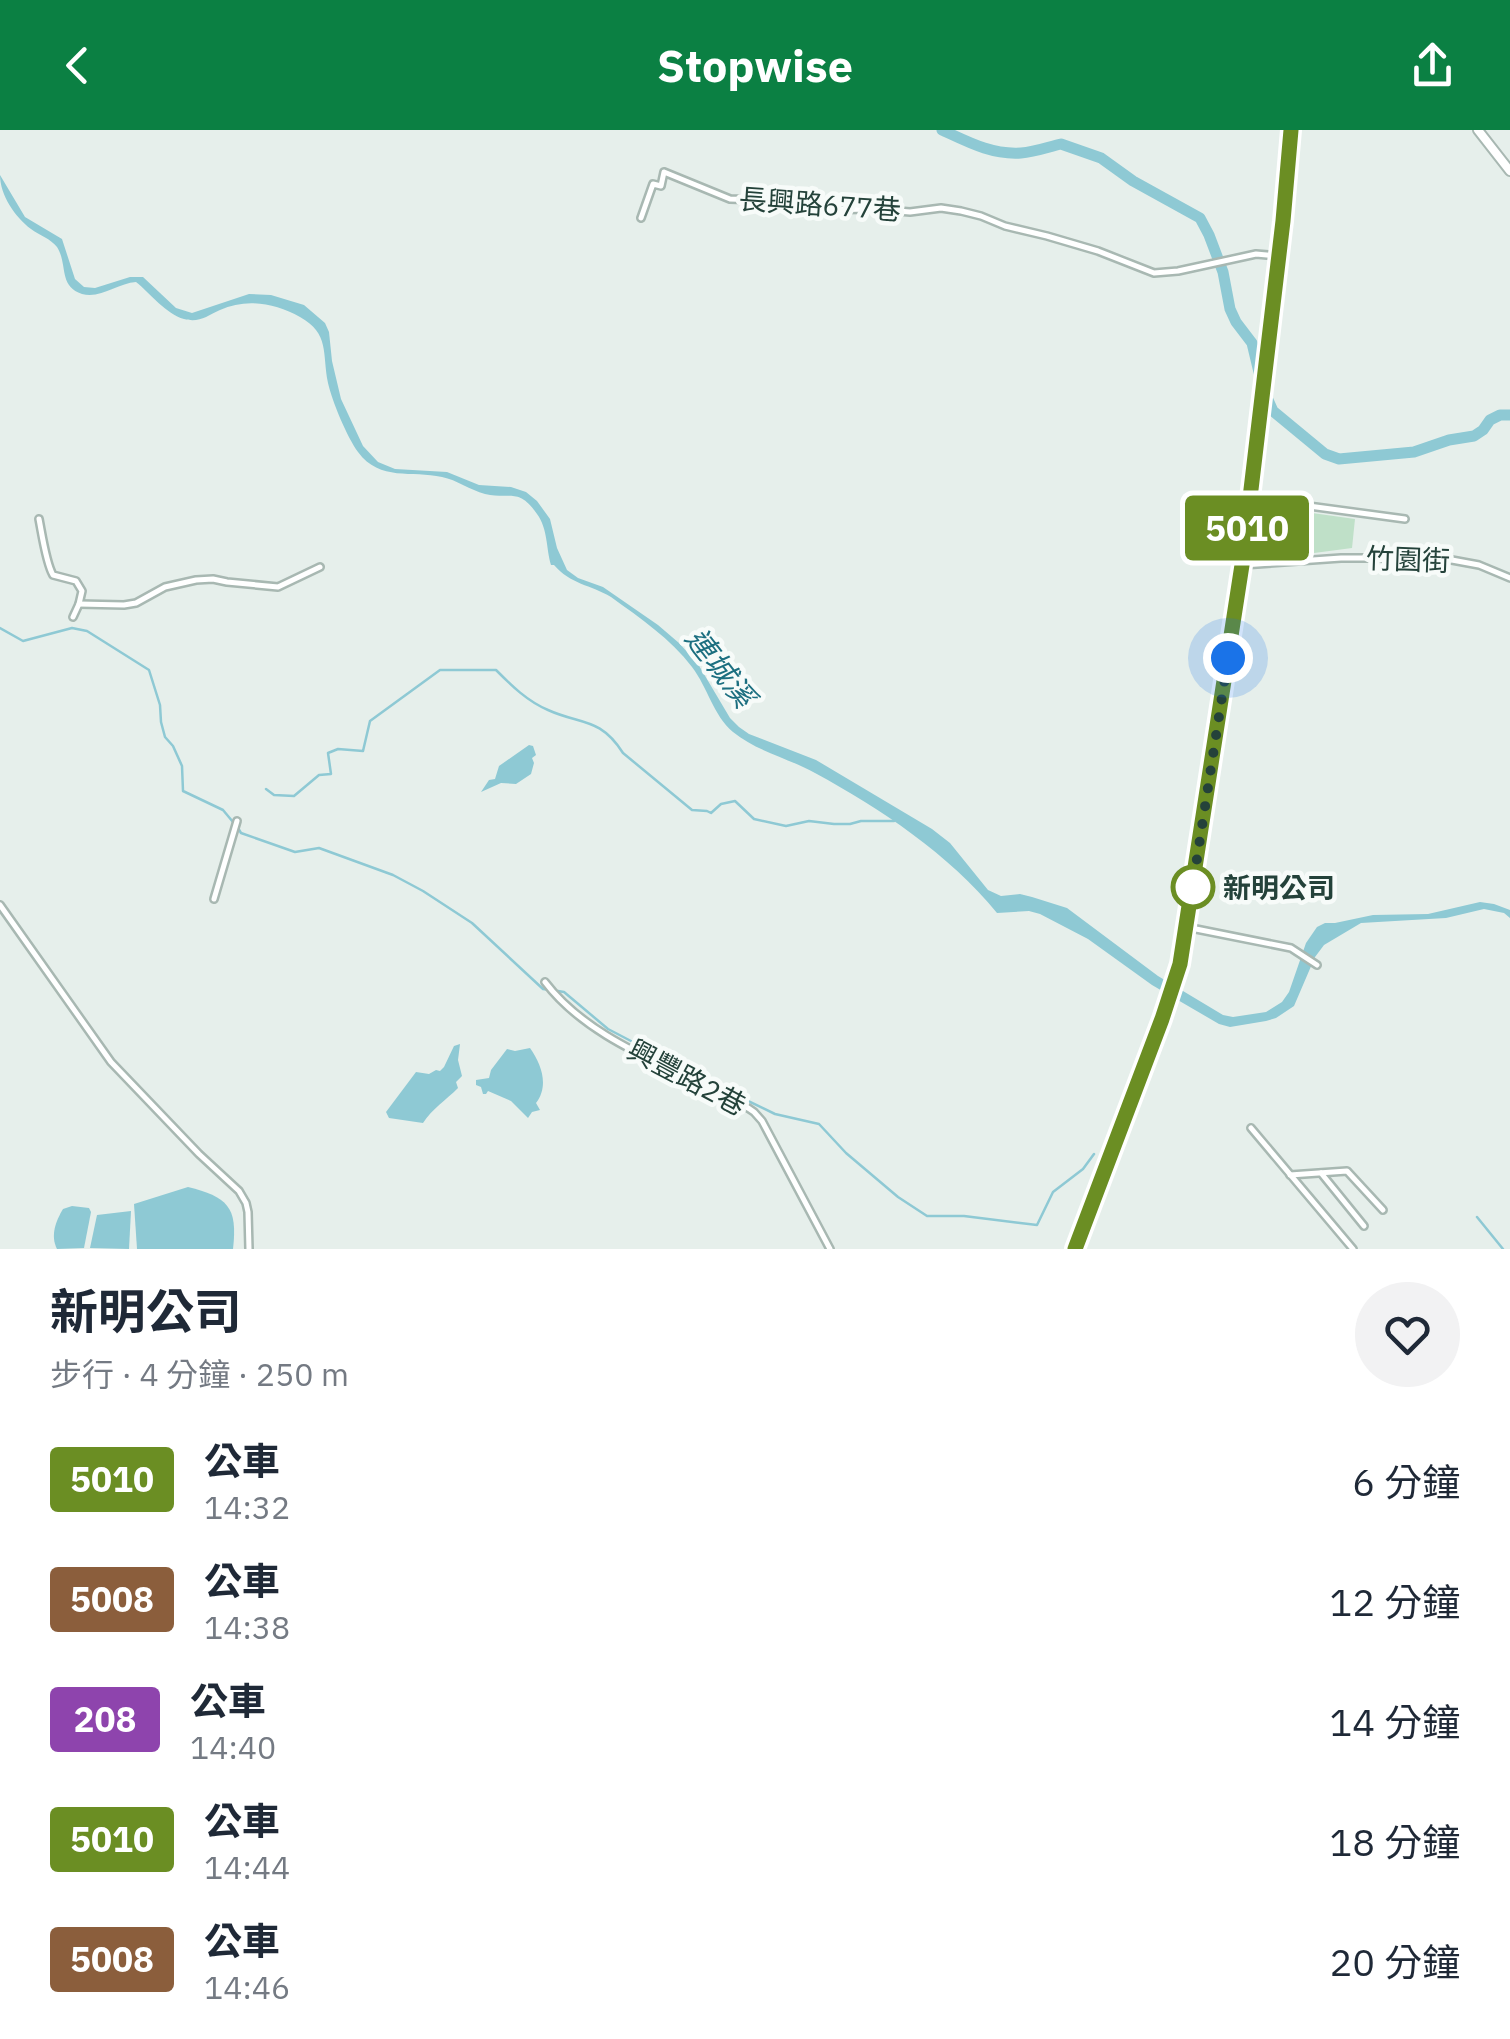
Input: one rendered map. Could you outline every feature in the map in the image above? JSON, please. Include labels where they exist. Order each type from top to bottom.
[{"type":"main road","points":[[1075,1249],[1172,991],[1186,926],[1242,565],[1291,130]]},
{"type":"main road","points":[[1478,130],[1510,171]]},
{"type":"street","name":"長興路677巷","points":[[641,218],[653,184],[661,186],[664,172],[730,199],[788,201],[813,210],[961,211],[1098,251],[1154,273],[1256,254],[1279,256]]},
{"type":"street","points":[[1250,498],[1405,519]]},
{"type":"street","points":[[39,519],[49,568],[54,575],[80,585],[80,604],[72,617]]},
{"type":"street","name":"竹園街","points":[[1242,565],[1360,557],[1441,558],[1479,565],[1510,578]]},
{"type":"street","points":[[80,604],[136,603],[165,587],[213,578],[278,587],[320,567]]},
{"type":"street","points":[[214,900],[237,821]]},
{"type":"street","points":[[0,904],[102,1050],[239,1191],[246,1202],[248,1249]]},
{"type":"street","points":[[1186,926],[1292,948],[1317,965]]},
{"type":"street","name":"興豐路2巷","points":[[545,982],[564,1004],[595,1027],[754,1112],[830,1249]]},
{"type":"street","points":[[1251,1128],[1352,1249]]},
{"type":"street","points":[[1290,1175],[1347,1171],[1382,1210]]},
{"type":"street","points":[[1321,1173],[1364,1226]]},
{"type":"green space","points":[[1305,512],[1355,519],[1352,548],[1299,555]]},
{"type":"water","points":[[0,175],[25,217],[62,239],[75,279],[84,287],[143,277],[176,308],[192,313],[249,294],[271,295],[304,305],[325,323],[341,399],[363,446],[378,462],[395,469],[447,472],[479,485],[526,492],[550,519],[567,570],[603,587],[679,643],[698,664],[739,727],[816,760],[932,829],[950,843],[988,890],[1001,896],[1020,894],[1067,908],[1158,976],[1223,1015],[1266,1012],[1282,1002],[1306,943],[1317,927],[1325,923],[1373,915],[1428,914],[1480,902],[1510,910],[1510,918],[1484,909],[1446,918],[1361,923],[1324,945],[1294,1006],[1266,1021],[1230,1027],[1219,1024],[1152,985],[1088,939],[1040,914],[997,913],[958,871],[889,818],[815,773],[733,732],[720,718],[692,667],[665,638],[611,597],[551,565],[543,526],[525,500],[485,494],[442,477],[376,468],[358,452],[340,419],[328,383],[323,345],[310,323],[281,308],[250,303],[230,306],[199,319],[184,319],[136,282],[96,294],[82,294],[66,280],[57,247],[14,212]]},
{"type":"water","points":[[529,745],[536,755],[532,758],[531,774],[516,784],[501,783],[481,792],[489,780],[495,779],[499,766]]},
{"type":"water","points":[[460,1044],[462,1076],[456,1082],[458,1088],[423,1123],[389,1118],[386,1112],[416,1072],[440,1071],[454,1046]]},
{"type":"water","points":[[530,1048],[541,1068],[543,1083],[536,1103],[540,1110],[528,1118],[511,1101],[488,1091],[483,1094],[476,1080],[489,1078],[507,1049]]},
{"type":"water","points":[[188,1187],[212,1195],[227,1206],[234,1223],[233,1249],[137,1249],[134,1204]]},
{"type":"water","points":[[89,1208],[91,1212],[84,1248],[57,1249],[56,1223],[63,1209]]},
{"type":"water","points":[[131,1211],[129,1249],[90,1248],[97,1215]]},
{"type":"waterway","points":[[942,130],[1000,152],[1026,152],[1061,144],[1101,158],[1133,181],[1200,218],[1223,272],[1230,309],[1252,343],[1263,389],[1273,411],[1325,454],[1339,459],[1414,452],[1474,436],[1490,420],[1510,415]]},
{"type":"waterway","points":[[0,628],[23,641],[72,628],[87,631],[149,670],[165,737],[182,766],[183,791],[223,810],[233,822]]},
{"type":"waterway","points":[[266,789],[274,795],[294,796],[319,775],[331,774],[328,753],[338,749],[363,751],[370,721],[440,670],[496,670],[540,706],[606,733],[623,753],[692,810],[711,813],[721,804],[735,801],[754,819],[786,826],[809,821],[894,821]]},
{"type":"waterway","points":[[238,828],[241,833],[295,852],[319,848],[393,875],[472,923],[543,989],[550,990]]},
{"type":"waterway","points":[[558,991],[608,1029],[717,1086],[775,1114],[819,1124],[846,1153],[927,1216],[964,1216],[1037,1225],[1053,1192],[1083,1169],[1094,1154]]},
{"type":"waterway","points":[[1477,1217],[1503,1249]]},
{"type":"bus line","name":"5010","points":[[1075,1249],[1180,964],[1242,565],[1291,130]]},
{"type":"place","name":"新明公司","points":[[1193,887]]},
{"type":"route","points":[[1193,887],[1192,891],[1228,658]]},
{"type":"water label","name":"連城溪","points":[[721,667]]}]
